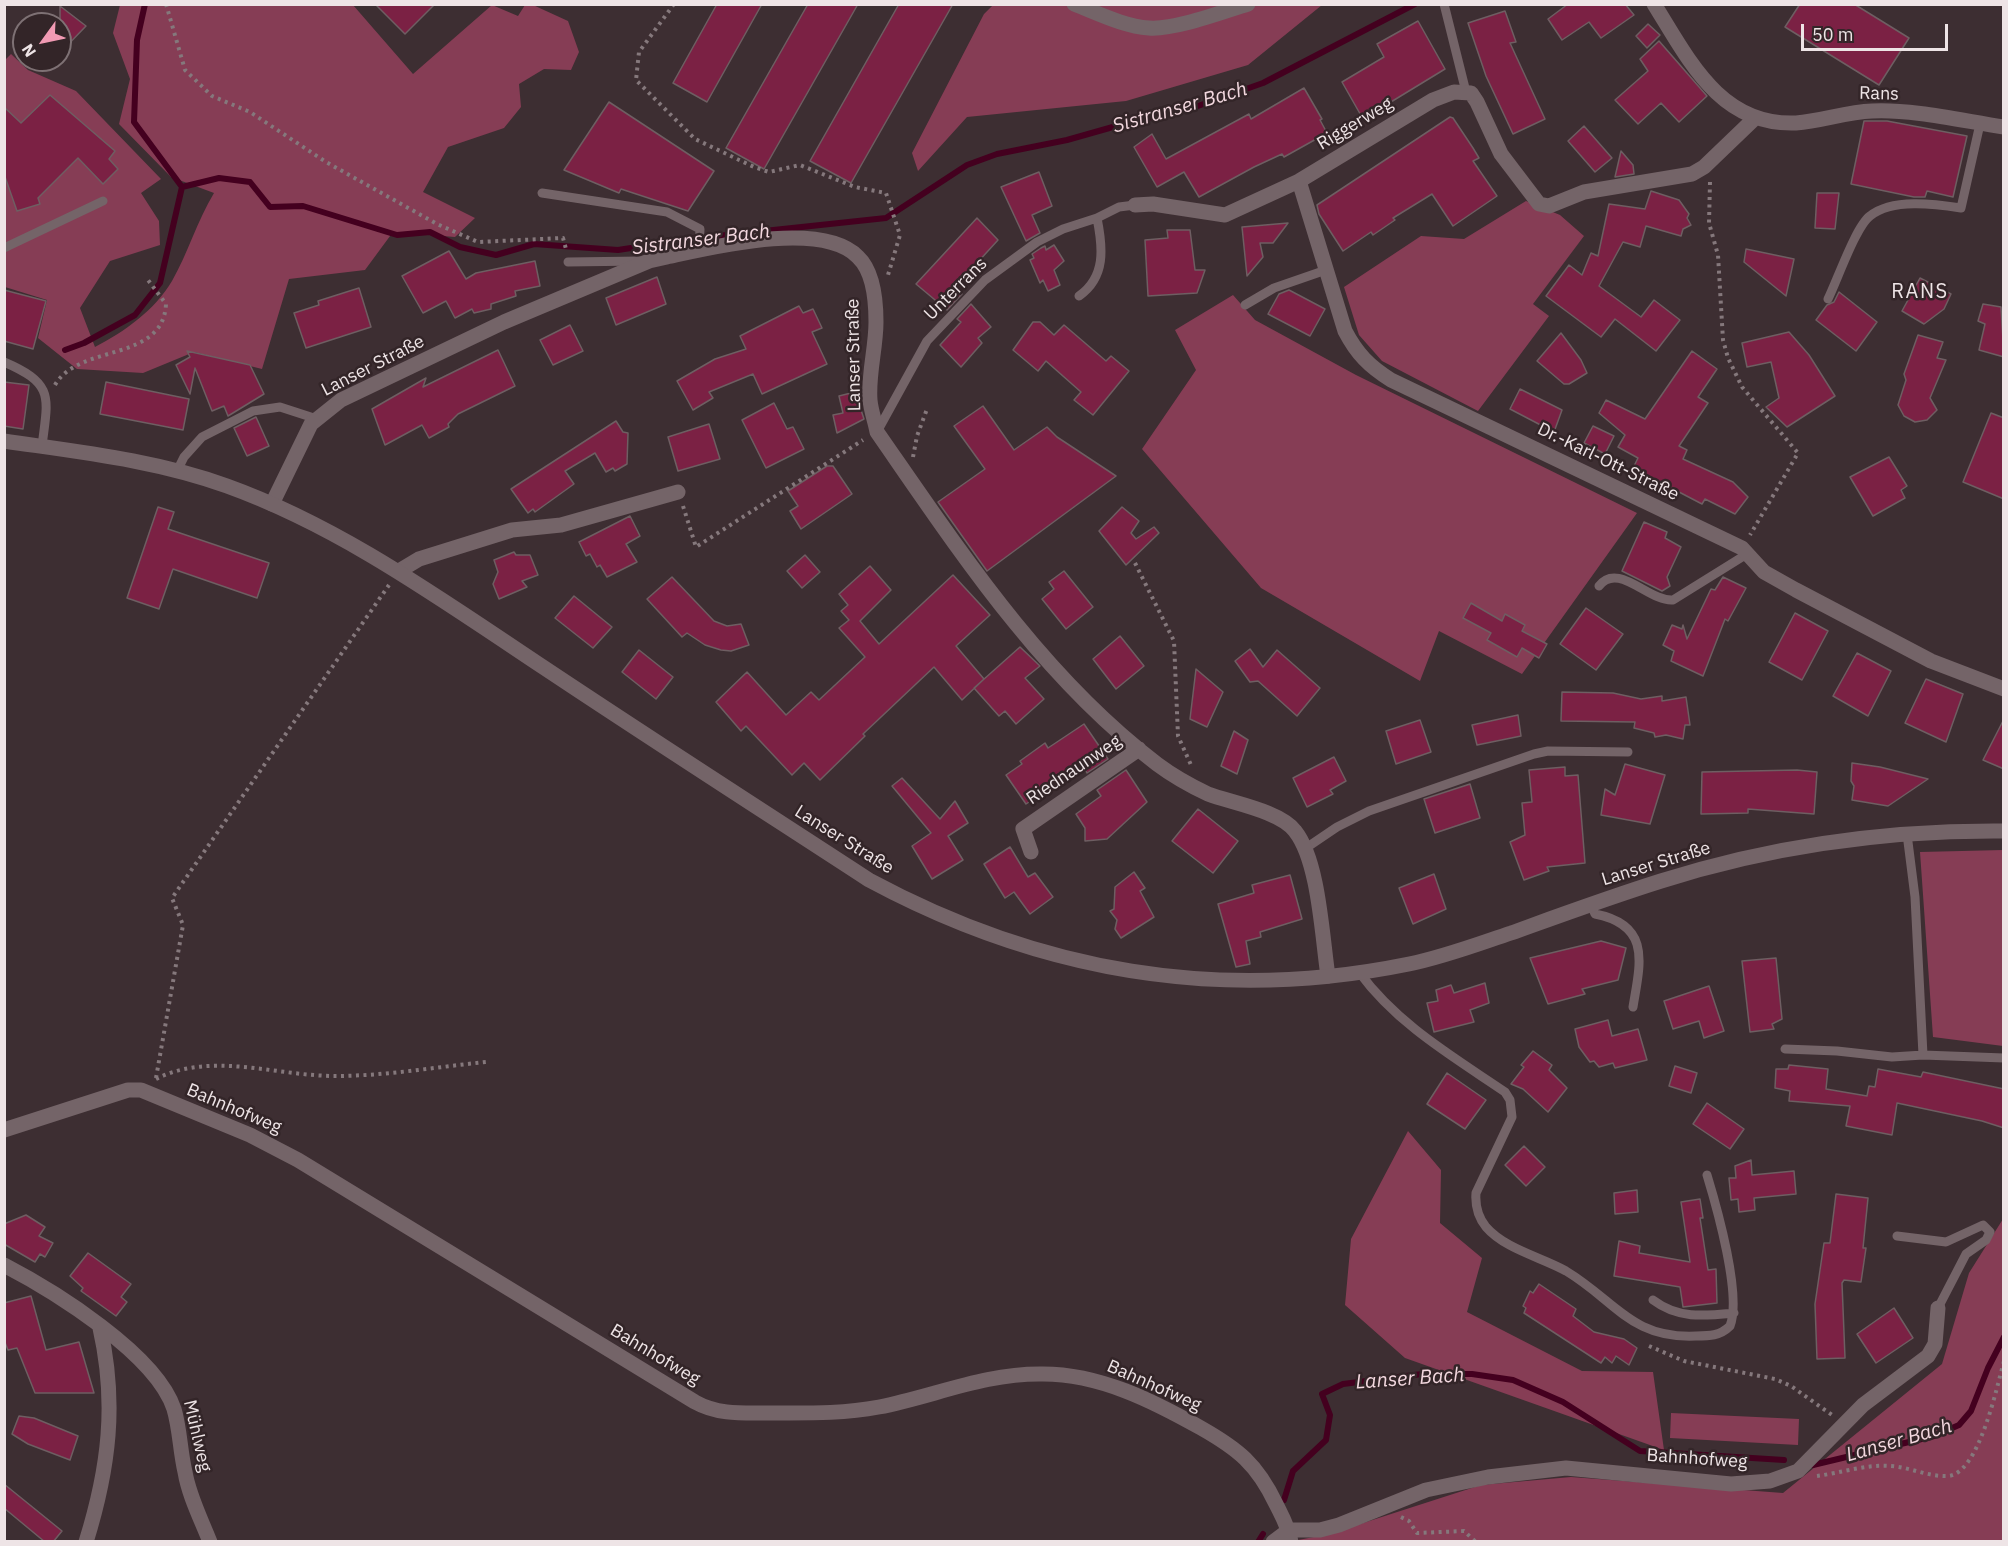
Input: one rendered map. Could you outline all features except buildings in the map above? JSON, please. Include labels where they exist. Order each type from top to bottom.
[{"type":"street","points":[[1074,4],[1111,18],[1149,28],[1165,28],[1248,4]]},
{"type":"street","name":"Rans","points":[[1654,4],[1699,73],[1718,94],[1740,112],[1754,119],[1795,123],[1875,111],[2004,127]]},
{"type":"street","name":"Riggerweg","points":[[1135,205],[1153,204],[1225,215],[1299,181],[1432,100],[1454,92],[1466,92]]},
{"type":"street","points":[[1466,92],[1477,102],[1501,154],[1539,204],[1548,206],[1584,192],[1680,177],[1704,167],[1754,119]]},
{"type":"street","name":"Dr.-Karl-Ott-Straße","points":[[1299,181],[1345,331],[1356,352],[1369,366],[1391,380],[1745,551],[1764,572],[1931,661],[2004,689]]},
{"type":"street","name":"Lanser Straße","points":[[272,504],[301,441],[317,419],[341,400],[394,377],[504,322],[649,261],[700,245],[773,240],[828,241],[845,247],[860,258],[873,288],[876,324],[870,399],[877,432],[962,554],[1018,627],[1094,710],[1139,749],[1185,783],[1280,818],[1294,828],[1306,849],[1313,876],[1328,976]]},
{"type":"street","name":"Lanser Straße","points":[[4,441],[132,460],[227,486],[272,504],[399,571],[869,880],[945,918],[1006,942],[1126,972],[1177,979],[1229,982],[1328,976],[1410,964],[1734,861],[1845,841],[1907,834],[2004,831]]},
{"type":"street","points":[[399,571],[419,559],[512,530],[561,525],[678,492]]},
{"type":"street","name":"Riednaunweg","points":[[1031,852],[1023,828],[1139,749]]},
{"type":"street","points":[[4,1130],[128,1090],[141,1090]]},
{"type":"street","name":"Bahnhofweg","points":[[141,1090],[250,1135],[298,1160],[706,1409],[738,1413],[845,1412],[891,1404],[989,1378],[1044,1374],[1075,1376],[1104,1383],[1155,1404],[1233,1447],[1257,1468],[1266,1482],[1290,1536],[1320,1530],[1426,1490],[1541,1469],[1566,1468],[1731,1484],[1770,1481],[1798,1471],[1863,1405],[1928,1356],[1935,1344],[1938,1308]]},
{"type":"street","name":"Mühlweg","points":[[4,1265],[60,1296],[138,1359],[167,1395],[176,1418],[190,1494],[210,1542]]},
{"type":"street","points":[[86,1542],[103,1478],[110,1418],[111,1388],[100,1328]]},
{"type":"street","points":[[1273,1542],[1290,1536]]},
{"type":"lane","points":[[1444,4],[1466,92]]},
{"type":"lane","points":[[1828,299],[1860,228],[1870,215],[1906,205],[1961,208],[1980,124]]},
{"type":"lane","points":[[542,193],[667,212],[700,229],[700,245]]},
{"type":"lane","points":[[4,248],[103,201]]},
{"type":"lane","name":"Unterrans","points":[[877,432],[927,341],[985,280],[1037,242],[1119,207],[1135,205]]},
{"type":"lane","points":[[1079,296],[1090,288],[1101,266],[1101,239],[1097,218]]},
{"type":"lane","points":[[568,262],[649,261]]},
{"type":"lane","points":[[1245,305],[1274,288],[1326,270]]},
{"type":"lane","points":[[4,362],[36,379],[46,398],[42,447]]},
{"type":"lane","points":[[177,471],[184,457],[202,437],[253,411],[280,407],[317,419]]},
{"type":"lane","points":[[1599,586],[1606,579],[1616,577],[1658,598],[1672,600],[1745,551]]},
{"type":"lane","points":[[1306,849],[1337,828],[1369,812],[1534,754],[1548,751],[1628,752]]},
{"type":"lane","points":[[1907,834],[1915,897],[1923,1055]]},
{"type":"lane","points":[[1590,905],[1595,914],[1624,926],[1636,940],[1640,960],[1633,1007]]},
{"type":"lane","points":[[1359,972],[1376,996],[1396,1016],[1505,1092],[1510,1100],[1512,1117],[1476,1193],[1475,1204],[1479,1216],[1495,1235],[1574,1276],[1644,1329],[1682,1337],[1714,1335],[1730,1326],[1734,1313],[1725,1245],[1707,1175]]},
{"type":"lane","points":[[1785,1049],[1892,1057],[1923,1055],[2004,1059]]},
{"type":"lane","name":"Bahnhofweg","points":[[1897,1236],[1939,1242],[1953,1240],[1983,1225],[1990,1232],[1986,1240],[1966,1254],[1938,1308]]},
{"type":"lane","points":[[1653,1300],[1674,1312],[1689,1316],[1734,1313]]},
{"type":"path","points":[[166,4],[185,70],[212,96],[250,112],[326,162],[437,224],[478,242],[563,238]]},
{"type":"path","points":[[674,4],[639,52],[636,80],[695,139],[762,171],[777,171],[800,165],[855,187],[884,192],[889,197],[900,235],[885,286],[873,288]]},
{"type":"path","points":[[1714,158],[1708,210],[1720,272],[1723,340],[1742,387],[1798,453],[1745,551]]},
{"type":"path","points":[[46,398],[70,368],[82,362],[130,348],[151,336],[164,321],[166,304],[164,298],[148,280]]},
{"type":"path","points":[[909,478],[917,435],[927,409]]},
{"type":"path","points":[[678,492],[696,547],[877,432]]},
{"type":"path","points":[[1135,563],[1174,641],[1178,736],[1192,766]]},
{"type":"path","points":[[156,1078],[183,925],[172,898],[399,571]]},
{"type":"path","points":[[141,1090],[156,1078],[176,1069],[206,1065],[287,1074],[339,1076],[486,1062]]},
{"type":"path","points":[[1643,1343],[1684,1361],[1775,1379],[1791,1386],[1809,1402],[1846,1423]]},
{"type":"path","points":[[1798,1471],[1812,1477],[1889,1466],[1934,1476],[1952,1476],[1970,1460],[1990,1412],[2004,1361]]},
{"type":"path","points":[[1380,1508],[1409,1521],[1417,1533],[1464,1531],[1476,1542]]},
{"type":"shaded area","points":[[120,5],[353,5],[413,74],[492,5],[518,16],[525,5],[533,5],[568,21],[579,52],[571,70],[544,69],[519,84],[521,107],[504,128],[448,147],[423,192],[475,218],[455,237],[393,232],[365,270],[289,279],[262,369],[194,352],[143,373],[77,369],[38,338],[47,300],[5,287],[4,61],[11,54],[12,72],[33,72],[76,91],[161,179],[141,193],[159,221],[160,245],[110,261],[80,308],[95,347],[138,319],[165,292],[178,270],[214,193],[171,177],[119,124],[130,79],[113,33]]},
{"type":"shaded area","points":[[993,5],[1322,5],[1248,65],[1126,101],[967,117],[918,171],[912,153],[984,14]]},
{"type":"shaded area","points":[[1526,201],[1560,215],[1584,236],[1533,304],[1549,316],[1478,411],[1382,361],[1359,335],[1344,287],[1421,236],[1464,239]]},
{"type":"shaded area","points":[[1233,295],[1255,320],[1356,375],[1637,513],[1522,674],[1439,631],[1420,681],[1261,588],[1142,449],[1196,370],[1175,330]]},
{"type":"shaded area","points":[[2003,850],[2003,1046],[1933,1037],[1920,852]]},
{"type":"shaded area","points":[[1408,1131],[1441,1170],[1440,1223],[1482,1258],[1467,1312],[1582,1371],[1653,1372],[1664,1450],[1405,1358],[1345,1305],[1351,1239]]},
{"type":"shaded area","points":[[2003,1219],[2003,1541],[1288,1542],[1329,1534],[1481,1485],[1571,1477],[1783,1493],[1942,1364],[1969,1273]]},
{"type":"shaded area","points":[[1671,1413],[1799,1419],[1798,1445],[1670,1438]]},
{"type":"waterway","points":[[145,4],[137,40],[134,122],[182,187]]},
{"type":"waterway","name":"Sistranser Bach","points":[[65,350],[84,343],[135,315],[160,283],[182,187],[219,178],[250,182],[270,207],[303,206],[397,235],[430,232],[460,247],[496,255],[534,244],[618,250],[689,239],[886,218],[967,165],[997,154],[1067,140],[1195,107],[1263,83],[1415,4]]},
{"type":"waterway","name":"Lanser Bach","points":[[1813,1465],[1934,1436],[1959,1425],[1971,1411],[1988,1368],[2004,1337]]},
{"type":"waterway","name":"Lanser Bach","points":[[1284,1500],[1293,1471],[1326,1440],[1330,1415],[1322,1394],[1343,1384],[1422,1374],[1472,1374],[1513,1380],[1563,1402],[1640,1451],[1784,1460]]},
{"type":"waterway","name":"Lanser Bach","points":[[1258,1542],[1263,1534]]},
{"type":"district","name":"RANS","points":[[1920,292]]}]
